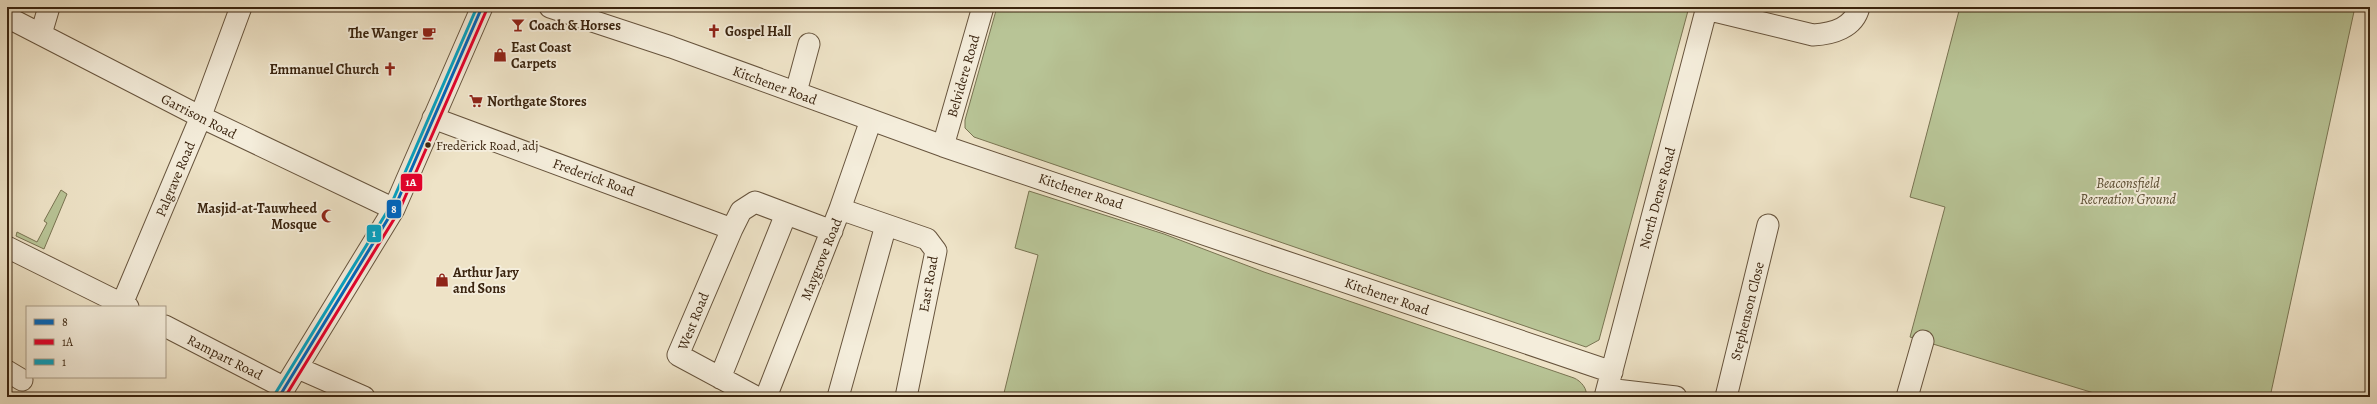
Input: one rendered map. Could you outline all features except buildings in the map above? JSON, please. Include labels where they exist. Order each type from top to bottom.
[{"type":"street","points":[[41,34],[49,7]]},
{"type":"street","name":"Palgrave Road","points":[[125,305],[201,118],[241,7]]},
{"type":"street","points":[[282,392],[394,209],[482,7]]},
{"type":"street","name":"Kitchener Road","points":[[550,7],[671,47],[1608,386],[1676,397]]},
{"type":"street","name":"Belvidere Road","points":[[943,146],[983,7]]},
{"type":"street","points":[[1707,8],[1813,35],[1829,34],[1840,30],[1857,16],[1859,7]]},
{"type":"street","name":"North Denes Road","points":[[1608,386],[1707,8]]},
{"type":"street","name":"Garrison Road","points":[[7,17],[201,118],[394,209]]},
{"type":"street","points":[[796,92],[809,44]]},
{"type":"street","name":"Frederick Road","points":[[433,118],[732,229]]},
{"type":"street","name":"Maygrove Road","points":[[766,397],[832,231],[871,120]]},
{"type":"street","points":[[732,229],[741,211],[755,202],[832,231]]},
{"type":"street","name":"East Road","points":[[840,209],[927,239],[936,251],[906,397]]},
{"type":"street","points":[[720,378],[786,214]]},
{"type":"street","points":[[838,397],[886,225]]},
{"type":"street","name":"Stephenson Close","points":[[1726,397],[1768,225]]},
{"type":"street","name":"West Road","points":[[732,229],[678,355],[756,397]]},
{"type":"street","points":[[7,247],[125,305]]},
{"type":"street","name":"Rampart Road","points":[[166,327],[282,392]]},
{"type":"street","points":[[1907,397],[1923,341]]},
{"type":"street","points":[[298,368],[364,397]]},
{"type":"green space","points":[[997,7],[1689,7],[1599,340],[1586,347],[974,137],[965,128],[965,120]]},
{"type":"green space","name":"Beaconsfield Recreation Ground","points":[[1960,7],[2355,7],[2270,397],[2107,397],[1910,337],[1945,207],[1910,197]]},
{"type":"green space","points":[[61,190],[67,194],[44,249],[16,236],[17,232],[37,242],[47,223],[44,221]]},
{"type":"green space","points":[[1029,191],[1164,234],[1264,272],[1574,378],[1583,386],[1586,391],[1586,397],[1003,397],[1038,255],[1015,248]]},
{"type":"transit line","name":"1","points":[[275,394],[390,207],[477,7]]},
{"type":"transit line","name":"8","points":[[279,397],[394,209],[482,7]]},
{"type":"transit line","name":"1A","points":[[285,397],[399,211],[487,9]]},
{"type":"place","name":"Coach & Horses","points":[[518,25]]},
{"type":"place","name":"Gospel Hall","points":[[714,31]]},
{"type":"place","name":"The Wanger","points":[[429,33]]},
{"type":"place","name":"East Coast Carpets","points":[[500,55]]},
{"type":"place","name":"Emmanuel Church","points":[[390,69]]},
{"type":"place","name":"Northgate Stores","points":[[476,101]]},
{"type":"place","name":"Frederick Road, adj","points":[[428,145]]},
{"type":"place","name":"Masjid-at-Tauwheed Mosque","points":[[328,216]]},
{"type":"place","name":"Arthur Jary and Sons","points":[[442,280]]}]
